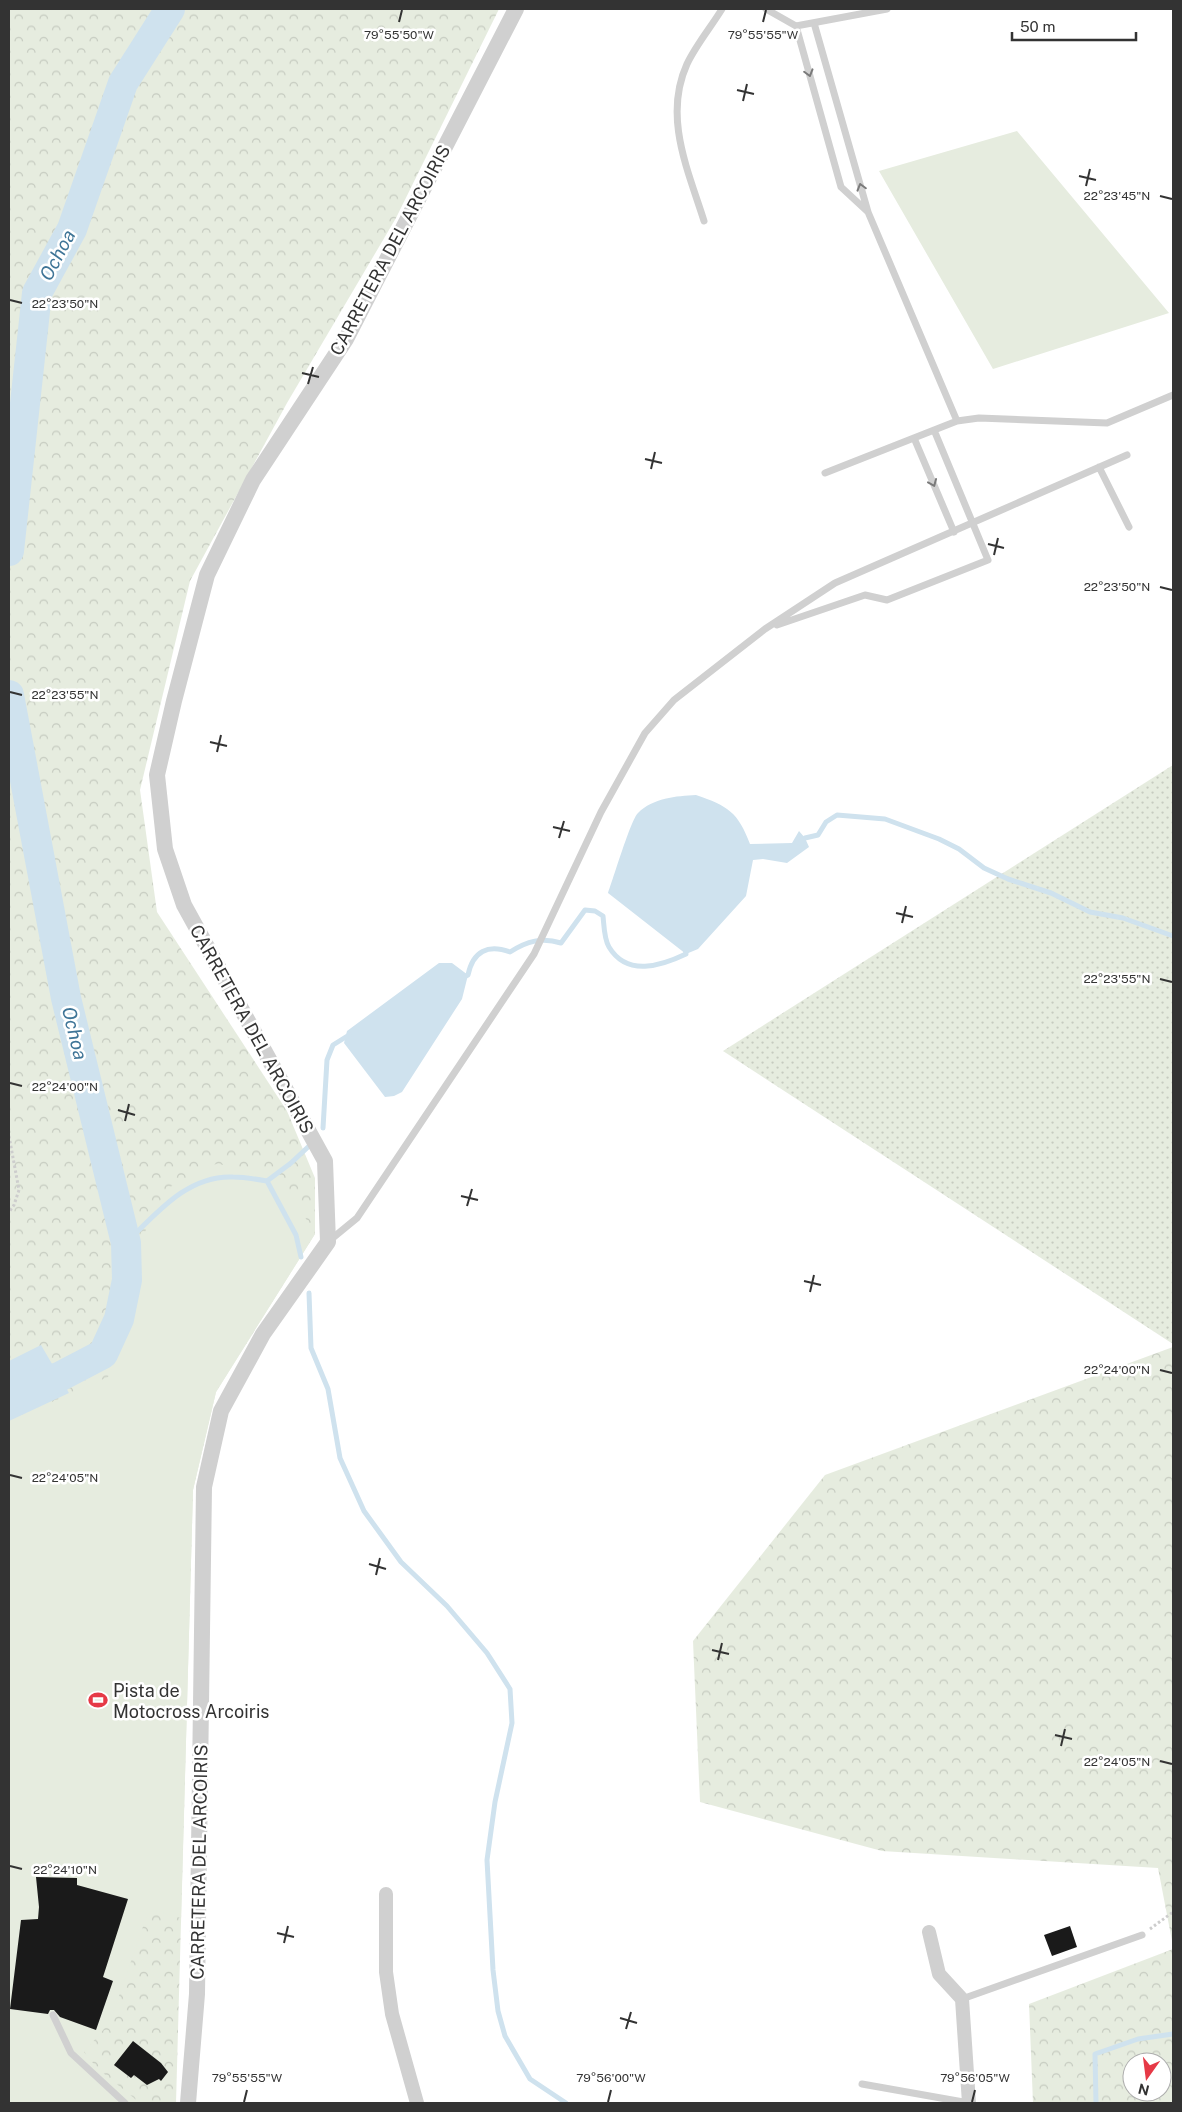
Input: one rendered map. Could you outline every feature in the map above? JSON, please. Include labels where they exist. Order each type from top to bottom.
[{"type":"street","name":"CARRETERA DEL ARCOIRIS","points":[[188,2103],[197,1994],[204,1488],[221,1411],[263,1334],[328,1242],[325,1161],[184,905],[165,849],[157,775],[174,700],[207,575],[253,480],[346,339],[516,9]]},
{"type":"street","points":[[386,1894],[386,1972],[391,2005],[417,2103]]},
{"type":"street","points":[[929,1932],[939,1974],[962,1999],[969,2103]]},
{"type":"lane","points":[[704,221],[680,144],[676,106],[677,92],[687,64],[722,9]]},
{"type":"lane","points":[[766,9],[796,26],[887,9]]},
{"type":"lane","points":[[814,23],[868,212],[957,421]]},
{"type":"lane","points":[[796,26],[841,187],[868,212]]},
{"type":"lane","points":[[825,473],[957,421],[979,418],[1107,423],[1173,395]]},
{"type":"lane","points":[[765,629],[865,595],[887,600],[988,560],[934,430]]},
{"type":"lane","points":[[914,438],[954,532]]},
{"type":"lane","points":[[328,1242],[357,1218],[536,951],[601,812],[645,733],[674,700],[765,629],[835,583],[1127,455]]},
{"type":"lane","points":[[1100,467],[1129,527]]},
{"type":"lane","points":[[962,1999],[1142,1935]]},
{"type":"lane","points":[[53,2015],[71,2053],[125,2103]]},
{"type":"lane","points":[[862,2084],[969,2103]]},
{"type":"path","points":[[9,1136],[19,1190],[14,1205],[9,1212]]},
{"type":"path","points":[[1142,1935],[1173,1912]]},
{"type":"green space","points":[[9,9],[499,9],[396,218],[287,403],[190,581],[140,790],[157,912],[287,1111],[315,1178],[315,1234],[216,1392],[193,1490],[176,2103],[9,2103]]},
{"type":"green space","points":[[1017,131],[1169,313],[993,369],[879,171]]},
{"type":"green space","points":[[1173,765],[1173,1344],[723,1051]]},
{"type":"green space","name":"Pista de Motocross Arcoiris","points":[[216,1164],[278,1172],[315,1234],[216,1392],[193,1490],[181,1918],[153,1910],[147,1915],[110,2022],[84,2052],[97,2068],[140,2103],[9,2103],[9,1421],[108,1377],[133,1319],[139,1244],[166,1189]]},
{"type":"green space","points":[[1173,1347],[1173,1946],[1158,1868],[882,1851],[700,1802],[693,1641],[825,1475]]},
{"type":"green space","points":[[1173,1949],[1173,2103],[1033,2103],[1029,2004]]},
{"type":"water","points":[[696,795],[724,807],[736,817],[746,833],[750,844],[792,843],[799,831],[809,847],[787,863],[763,859],[753,860],[746,896],[698,949],[686,954],[608,893],[627,838],[638,813],[658,801],[673,797]]},
{"type":"water","points":[[439,963],[452,963],[468,975],[462,999],[402,1092],[394,1096],[385,1097],[344,1043],[347,1031]]},
{"type":"water","points":[[41,1345],[69,1393],[9,1421],[9,1361]]},
{"type":"building","points":[[36,1877],[77,1878],[77,1885],[128,1899],[103,1977],[113,1981],[96,2030],[60,2017],[54,2010],[50,2010],[48,2014],[10,2009],[21,1920],[38,1919],[39,1907]]},
{"type":"building","points":[[1070,1926],[1077,1947],[1052,1956],[1044,1935]]},
{"type":"building","points":[[133,2041],[161,2063],[168,2072],[161,2081],[159,2079],[147,2085],[134,2075],[131,2078],[114,2065]]},
{"type":"waterway","name":"Ochoa","points":[[9,551],[37,293],[72,229],[123,83],[170,9]]},
{"type":"waterway","name":"Ochoa","points":[[9,695],[66,998],[126,1243],[127,1280],[119,1319],[103,1354],[59,1377],[9,1394]]},
{"type":"waterway","points":[[800,843],[805,838],[818,835],[826,822],[837,815],[885,819],[939,839],[959,849],[984,868],[1008,879],[1051,893],[1090,912],[1123,918],[1173,936]]},
{"type":"waterway","points":[[464,977],[468,975],[470,967],[478,955],[488,949],[510,952],[522,945],[535,941],[547,940],[561,943],[585,910],[595,911],[603,916],[607,944],[616,956],[635,966],[655,965],[666,962],[686,954],[685,949]]},
{"type":"waterway","points":[[323,1128],[327,1060],[333,1045],[349,1035]]},
{"type":"waterway","points":[[267,1181],[308,1147]]},
{"type":"waterway","points":[[126,1243],[161,1209],[187,1189],[201,1182],[216,1178],[241,1177],[267,1181],[296,1235],[301,1257]]},
{"type":"waterway","points":[[309,1293],[311,1348],[328,1389],[340,1458],[364,1511],[401,1562],[447,1606],[487,1653],[510,1689],[512,1723],[495,1802],[487,1860],[493,1970],[498,2011],[505,2036],[530,2079],[566,2103]]},
{"type":"waterway","points":[[1096,2103],[1095,2054],[1138,2039],[1173,2034]]},
{"type":"place","name":"Pista de Motocross Arcoiris","points":[[98,1700]]}]
